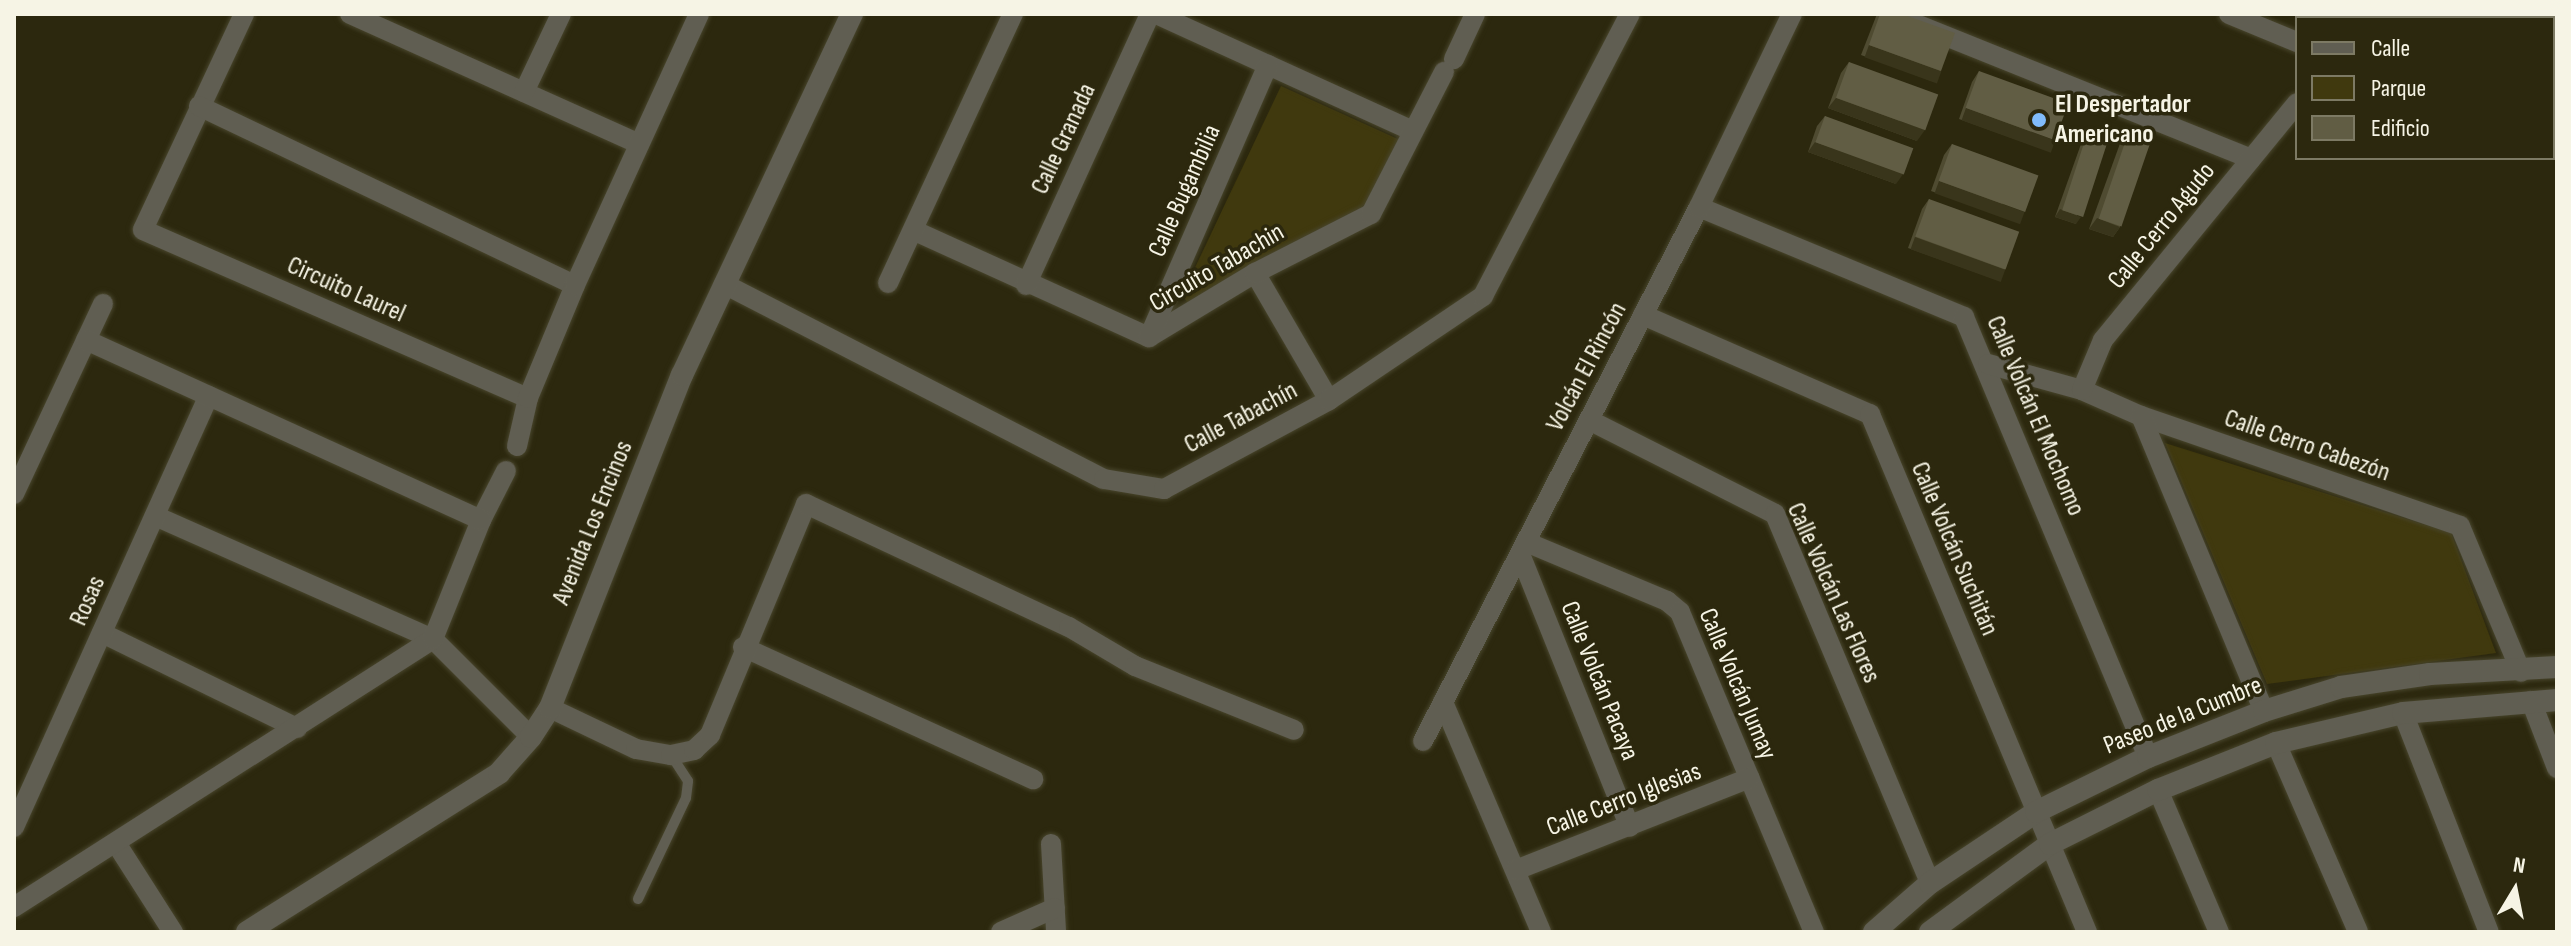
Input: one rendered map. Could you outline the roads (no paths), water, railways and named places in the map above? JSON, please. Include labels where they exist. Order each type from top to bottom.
[{"type":"street","points":[[244,14],[199,106],[575,285]]},
{"type":"street","points":[[350,14],[383,21],[524,92],[639,144]]},
{"type":"street","points":[[524,92],[561,14]]},
{"type":"street","points":[[517,446],[528,398],[575,285],[699,14]]},
{"type":"street","name":"Avenida Los Encinos","points":[[247,932],[499,773],[531,737],[550,708],[682,375],[852,14]]},
{"type":"street","points":[[888,283],[915,231],[1013,14]]},
{"type":"street","name":"Calle Granada","points":[[1026,285],[1150,14]]},
{"type":"street","points":[[1156,14],[1413,131]]},
{"type":"street","name":"Circuito Tabachin","points":[[915,231],[1026,285],[1149,337],[1255,273],[1371,214],[1475,14]]},
{"type":"street","name":"Calle Tabachín","points":[[724,284],[1104,479],[1164,489],[1329,400],[1483,296],[1630,14]]},
{"type":"street","name":"Volcán El Rincón","points":[[1423,741],[1699,207],[1792,14]]},
{"type":"street","points":[[1891,14],[2251,159]]},
{"type":"street","points":[[2229,14],[2295,41]]},
{"type":"street","name":"Calle Bugambilia","points":[[1149,337],[1268,65]]},
{"type":"street","name":"Calle Cerro Agudo","points":[[2082,390],[2103,340],[2295,105]]},
{"type":"street","name":"Circuito Laurel","points":[[199,106],[143,230],[528,398]]},
{"type":"street","name":"Calle Volcán El Mochomo","points":[[1699,207],[1955,309],[1988,364],[2148,757]]},
{"type":"street","points":[[1255,273],[1329,400]]},
{"type":"street","points":[[14,494],[103,304]]},
{"type":"street","name":"Calle Volcán Suchitán","points":[[1643,315],[1870,414],[2087,932]]},
{"type":"street","points":[[86,340],[481,520]]},
{"type":"street","name":"Calle Cerro Cabezón","points":[[1988,364],[2082,390],[2141,416],[2460,526],[2521,672]]},
{"type":"street","name":"Rosas","points":[[14,827],[209,396]]},
{"type":"street","points":[[2141,416],[2264,711]]},
{"type":"street","name":"Calle Volcán Las Flores","points":[[1589,420],[1775,514],[1930,883]]},
{"type":"street","points":[[14,907],[433,639],[481,520],[506,471]]},
{"type":"street","points":[[550,708],[636,749],[671,755],[694,750],[710,735],[743,647],[806,504],[1069,627],[1135,666],[1294,730]]},
{"type":"street","points":[[155,516],[433,639],[531,737]]},
{"type":"street","name":"Calle Volcán Jumay","points":[[1523,548],[1667,601],[1680,612],[1814,932]]},
{"type":"street","name":"Calle Volcán Pacaya","points":[[1523,548],[1630,827]]},
{"type":"street","points":[[102,633],[297,728]]},
{"type":"street","points":[[743,647],[1033,779]]},
{"type":"street","name":"Paseo de la Cumbre","points":[[1874,932],[1930,883],[2036,812],[2148,757],[2264,711],[2341,687],[2430,674],[2521,672],[2557,667]]},
{"type":"street","points":[[1941,928],[2050,844],[2158,790],[2276,743],[2403,713],[2557,700]]},
{"type":"street","points":[[2531,701],[2557,768]]},
{"type":"street","points":[[1443,702],[1541,932]]},
{"type":"street","points":[[2403,713],[2489,932]]},
{"type":"street","points":[[2276,743],[2358,932]]},
{"type":"street","name":"Calle Cerro Iglesias","points":[[1516,870],[1750,778]]},
{"type":"street","points":[[2158,790],[2219,932]]},
{"type":"street","points":[[116,843],[173,932]]},
{"type":"street","points":[[1051,844],[1056,932]]},
{"type":"street","points":[[1001,932],[1055,908]]},
{"type":"lane","points":[[638,899],[686,798],[688,781],[671,755]]},
{"type":"place","name":"El Despertador Americano","points":[[2039,120]]}]
